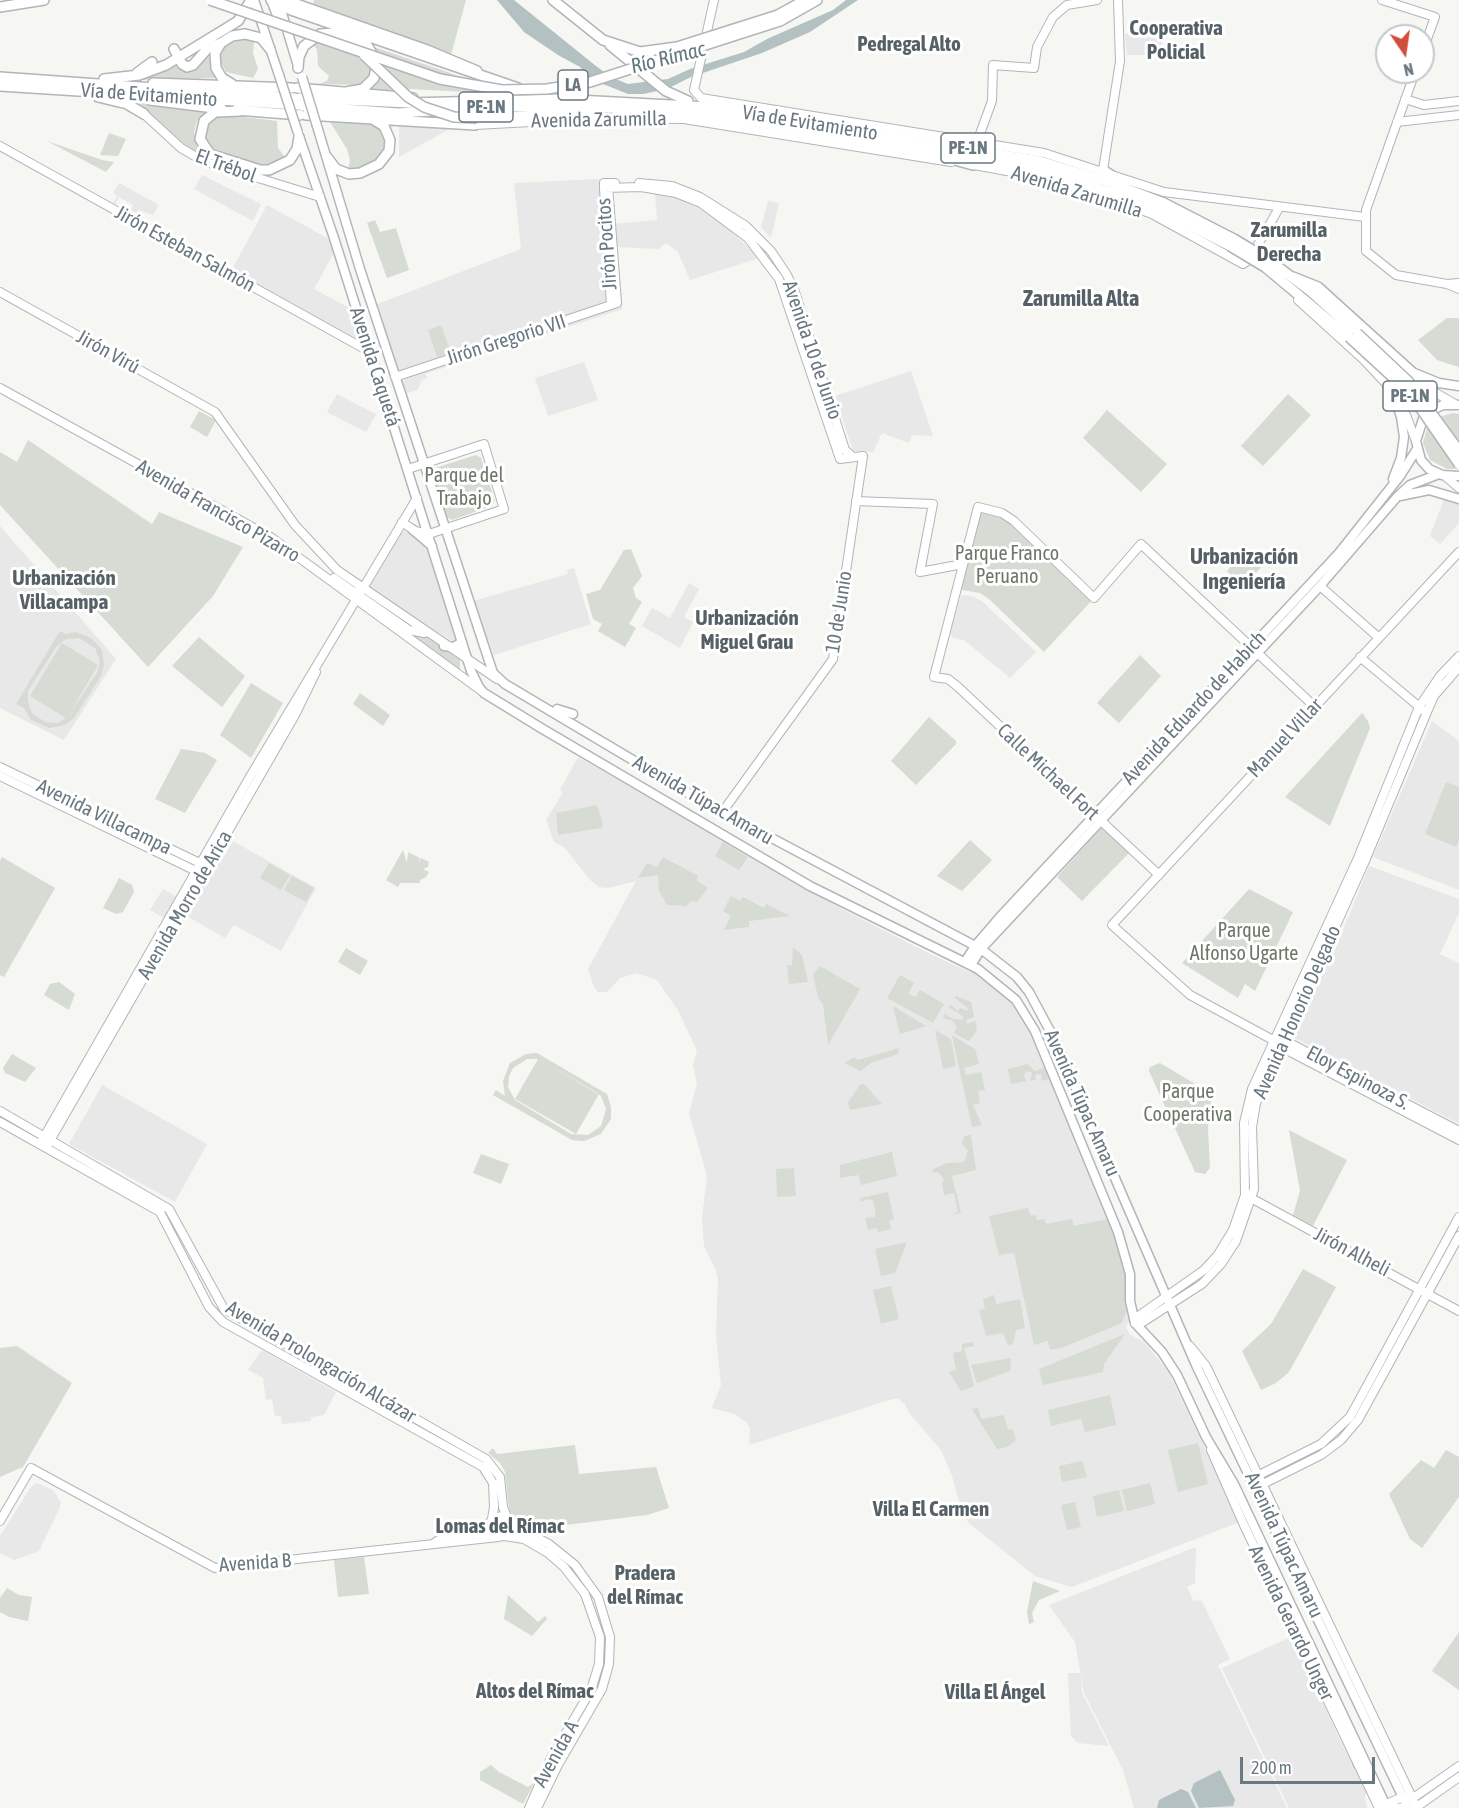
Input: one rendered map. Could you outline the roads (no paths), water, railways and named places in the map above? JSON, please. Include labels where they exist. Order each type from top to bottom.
[{"type":"highway","points":[[0,7],[44,0]]},
{"type":"highway","name":"LA","points":[[210,0],[459,84],[502,90],[541,90],[590,82],[779,18],[817,0]]},
{"type":"highway","points":[[90,82],[129,77],[158,69],[238,21],[252,0]]},
{"type":"highway","points":[[271,0],[458,61],[492,81],[558,99]]},
{"type":"highway","name":"LA","points":[[553,0],[603,40],[640,52],[677,47],[779,18],[805,0]]},
{"type":"highway","points":[[298,135],[297,149],[290,160],[269,170],[260,170],[210,154],[200,139],[204,121],[215,112],[240,111],[299,102],[366,87],[376,74],[376,58],[367,45],[336,33],[320,34],[304,46],[299,57],[300,73]]},
{"type":"highway","points":[[174,49],[184,66],[190,67],[208,48],[232,36],[245,34],[261,38],[269,44]]},
{"type":"highway","points":[[603,40],[670,94],[706,103]]},
{"type":"highway","points":[[221,43],[215,53],[216,68],[222,78],[237,85],[299,102],[369,117],[475,125]]},
{"type":"highway","points":[[362,53],[408,97],[432,111],[463,118],[630,110]]},
{"type":"highway","points":[[129,77],[152,62]]},
{"type":"highway","name":"Vía de Evitamiento","points":[[0,77],[90,82],[133,90]]},
{"type":"highway","points":[[133,90],[165,82],[237,85]]},
{"type":"highway","name":"Vía de Evitamiento","points":[[0,86],[82,91],[133,90],[398,112],[544,105],[680,112],[1024,166],[1131,194]]},
{"type":"highway","points":[[133,90],[150,101],[240,111]]},
{"type":"highway","points":[[82,91],[127,104],[144,114]]},
{"type":"highway","points":[[346,92],[457,101]]},
{"type":"highway","name":"Vía de Evitamiento","points":[[299,102],[393,103],[558,99],[706,103],[1040,161],[1131,194],[1232,242],[1293,277]]},
{"type":"highway","points":[[369,117],[398,112]]},
{"type":"highway","points":[[327,157],[336,168],[349,174],[364,172],[382,161],[390,147],[389,136],[381,123],[369,117]]},
{"type":"highway","points":[[865,131],[892,128]]},
{"type":"highway","points":[[913,147],[973,165]]},
{"type":"highway","points":[[1103,170],[1131,194]]},
{"type":"highway","points":[[1083,190],[1118,198],[1131,194]]},
{"type":"highway","name":"Vía de Evitamiento","points":[[1267,264],[1276,275]]},
{"type":"highway","points":[[1276,275],[1283,287],[1298,300]]},
{"type":"highway","name":"PE-1N","points":[[1276,275],[1408,381],[1459,451]]},
{"type":"highway","points":[[1293,277],[1318,287],[1412,372]]},
{"type":"highway","name":"PE-1N","points":[[1293,277],[1353,335],[1414,400],[1459,465]]},
{"type":"main road","name":"Avenida Caquetá","points":[[252,0],[320,197],[468,661],[474,678],[484,693]]},
{"type":"main road","name":"Avenida Caquetá","points":[[259,0],[269,44]]},
{"type":"main road","name":"Avenida Caquetá","points":[[271,0],[288,36]]},
{"type":"main road","name":"Avenida Caquetá","points":[[281,2],[288,36],[395,377],[486,657],[498,680]]},
{"type":"main road","points":[[1412,372],[1439,383],[1459,386]]},
{"type":"main road","points":[[1389,489],[1404,445],[1404,427],[1392,390]]},
{"type":"main road","name":"Avenida Eduardo de Habich","points":[[1254,651],[1339,552],[1389,489],[1416,445],[1423,418],[1432,410],[1457,404]]},
{"type":"main road","points":[[1416,445],[1429,468],[1442,475],[1459,476]]},
{"type":"main road","name":"Avenida Eduardo de Habich","points":[[968,964],[978,948],[1097,818],[1254,651],[1320,586],[1397,497],[1410,485],[1442,475]]},
{"type":"main road","points":[[1397,497],[1429,490],[1459,499]]},
{"type":"main road","points":[[1379,501],[1386,501],[1388,507]]},
{"type":"main road","points":[[412,529],[432,546]]},
{"type":"main road","points":[[444,646],[454,647],[462,642]]},
{"type":"main road","name":"Avenida Túpac Amaru","points":[[498,680],[748,826],[978,948],[1017,977],[1038,1006],[1190,1346],[1196,1365],[1412,1807]]},
{"type":"main road","name":"Avenida Túpac Amaru","points":[[484,693],[810,886],[987,974],[1016,1000],[1035,1031],[1118,1232],[1130,1275],[1131,1307],[1138,1321],[1167,1360],[1206,1437],[1234,1484],[1346,1722],[1381,1807]]},
{"type":"main road","points":[[530,699],[573,714]]},
{"type":"main road","points":[[1270,1580],[1284,1592]]},
{"type":"main road","points":[[1346,1722],[1358,1764]]},
{"type":"street","points":[[706,103],[696,95],[694,86],[714,0]]},
{"type":"street","points":[[977,142],[992,101],[993,65],[1034,68],[1036,47],[1053,17],[1067,5],[1097,0]]},
{"type":"street","points":[[1103,170],[1120,60],[1118,0]]},
{"type":"street","points":[[1382,0],[1435,17],[1432,24]]},
{"type":"street","points":[[1411,84],[1365,217],[1367,253],[1396,275],[1447,284],[1459,289]]},
{"type":"street","points":[[1405,99],[1416,104],[1459,102]]},
{"type":"street","name":"Avenida Zarumilla","points":[[706,103],[892,128],[1044,153],[1103,170],[1164,192],[1365,217]]},
{"type":"street","points":[[1408,120],[1407,110],[1416,104]]},
{"type":"street","name":"El Trébol","points":[[144,114],[181,148],[203,161],[320,197]]},
{"type":"street","points":[[1397,122],[1459,115]]},
{"type":"street","name":"Avenida Zarumilla","points":[[475,125],[606,118],[684,118],[973,165],[1039,177],[1152,214],[1243,264],[1248,261],[1270,227],[1279,208]]},
{"type":"street","name":"Jirón Esteban Salmón","points":[[0,146],[370,352]]},
{"type":"street","name":"Avenida 10 de Junio","points":[[606,186],[654,183],[672,186],[700,197],[746,226],[771,251],[787,275],[845,450],[853,457]]},
{"type":"street","name":"Avenida 10 de Junio","points":[[606,186],[641,187],[676,193],[701,203],[748,238],[779,279],[840,459],[853,457]]},
{"type":"street","name":"Jirón Pocitos","points":[[606,186],[614,304]]},
{"type":"street","points":[[779,279],[787,275]]},
{"type":"street","points":[[1447,284],[1459,283]]},
{"type":"street","name":"Jirón Virú","points":[[0,292],[215,412],[305,537],[337,570],[362,589]]},
{"type":"street","points":[[1298,300],[1364,360],[1392,390],[1406,416],[1416,445]]},
{"type":"street","name":"Jirón Gregorio VII","points":[[395,377],[614,304]]},
{"type":"street","points":[[1410,362],[1412,372],[1431,390],[1457,404]]},
{"type":"street","points":[[1392,390],[1407,382],[1412,372]]},
{"type":"street","name":"Avenida Francisco Pizarro","points":[[0,388],[272,538],[355,601],[484,693]]},
{"type":"street","points":[[402,522],[412,529],[429,534],[504,509],[484,444],[408,469]]},
{"type":"street","name":"10 de Junio","points":[[726,807],[834,659],[863,456],[853,457]]},
{"type":"street","points":[[1442,475],[1459,488]]},
{"type":"street","name":"Avenida Morro de Arica","points":[[43,1146],[320,660],[417,498]]},
{"type":"street","points":[[856,501],[933,504],[921,572],[963,564],[978,507],[1002,513],[1014,521],[1094,598],[1141,544],[1314,706]]},
{"type":"street","name":"Manuel Villar","points":[[1277,1041],[1190,995],[1112,925],[1459,552]]},
{"type":"street","name":"Calle Michael Fort","points":[[963,564],[934,677],[948,679],[957,686],[1159,875]]},
{"type":"street","points":[[324,576],[333,578],[355,592],[362,589],[426,633]]},
{"type":"street","points":[[1320,586],[1378,637]]},
{"type":"street","points":[[355,601],[359,597],[364,598],[409,630],[426,633]]},
{"type":"street","name":"Avenida Túpac Amaru","points":[[426,633],[498,680]]},
{"type":"street","name":"Avenida Honorio Delgado","points":[[1277,1041],[1358,858],[1419,708],[1428,691],[1459,656]]},
{"type":"street","points":[[1360,657],[1419,708],[1427,712]]},
{"type":"street","name":"Avenida Honorio Delgado","points":[[1138,1321],[1169,1301],[1200,1274],[1217,1256],[1233,1230],[1248,1197],[1245,1113],[1252,1089],[1365,861],[1434,696],[1459,667]]},
{"type":"street","name":"Avenida Villacampa","points":[[0,767],[202,869]]},
{"type":"street","name":"Avenida Villacampa","points":[[0,776],[202,869]]},
{"type":"street","points":[[1277,1041],[1416,1114],[1459,1140]]},
{"type":"street","name":"Avenida Prolongación Alcázar","points":[[0,1111],[47,1138],[160,1212],[215,1316],[488,1471],[493,1483],[491,1521]]},
{"type":"street","name":"Eloy Espinoza S.","points":[[1416,1114],[1459,1131]]},
{"type":"street","name":"Avenida Prolongación Alcázar","points":[[0,1122],[169,1209],[224,1309],[493,1465],[500,1477],[503,1507],[509,1522]]},
{"type":"street","name":"Jirón Alheli","points":[[1248,1197],[1459,1311]]},
{"type":"street","points":[[1263,1484],[1321,1455],[1347,1434],[1370,1400],[1459,1216]]},
{"type":"street","points":[[1259,1475],[1321,1444],[1350,1417],[1459,1236]]},
{"type":"street","name":"Avenida Gerardo Unger","points":[[1190,1346],[1206,1366],[1259,1475],[1408,1798]]},
{"type":"street","points":[[368,1403],[373,1394]]},
{"type":"street","points":[[413,1428],[418,1420]]},
{"type":"street","name":"Avenida Gerardo Unger","points":[[1206,1437],[1270,1580],[1381,1807]]},
{"type":"street","name":"Avenida B","points":[[0,1521],[31,1468],[215,1568],[501,1537]]},
{"type":"street","points":[[499,1516],[509,1522],[509,1531],[501,1537],[490,1532],[491,1521],[499,1516]]},
{"type":"street","name":"Avenida B","points":[[433,1544],[445,1536],[477,1532],[491,1521]]},
{"type":"street","name":"Avenida A","points":[[509,1522],[543,1540],[593,1589],[608,1628],[611,1653],[606,1678],[590,1713],[558,1765],[537,1808]]},
{"type":"street","name":"Avenida A","points":[[501,1537],[524,1539],[562,1559],[594,1612],[600,1647],[596,1677],[582,1708],[550,1760],[529,1808]]},
{"type":"street","points":[[585,1594],[593,1589]]},
{"type":"street","points":[[582,1708],[584,1714],[590,1713]]},
{"type":"street","points":[[1381,1807],[1432,1787],[1459,1766]]},
{"type":"street","points":[[1381,1807],[1412,1807],[1459,1777]]},
{"type":"street","points":[[535,1791],[539,1795],[544,1795]]},
{"type":"district","name":"Cooperativa Policial","points":[[1176,40]]},
{"type":"district","name":"Pedregal Alto","points":[[909,44]]},
{"type":"district","name":"Zarumilla Derecha","points":[[1289,242]]},
{"type":"district","name":"Zarumilla Alta","points":[[1081,299]]},
{"type":"district","name":"Urbanización Ingeniería","points":[[1244,570]]},
{"type":"district","name":"Urbanización Villacampa","points":[[64,590]]},
{"type":"district","name":"Urbanización Miguel Grau","points":[[747,630]]},
{"type":"district","name":"Villa El Carmen","points":[[931,1509]]},
{"type":"district","name":"Lomas del Rímac","points":[[500,1526]]},
{"type":"district","name":"Pradera del Rímac","points":[[645,1585]]},
{"type":"district","name":"Altos del Rímac","points":[[535,1691]]},
{"type":"district","name":"Villa El Ángel","points":[[995,1692]]},
{"type":"water label","name":"Río Rímac","points":[[668,58]]},
{"type":"park label","name":"Parque del Trabajo","points":[[464,488]]},
{"type":"park label","name":"Parque Franco Peruano","points":[[1007,566]]},
{"type":"park label","name":"Parque Alfonso Ugarte","points":[[1244,942]]},
{"type":"park label","name":"Parque Cooperativa","points":[[1188,1104]]}]
